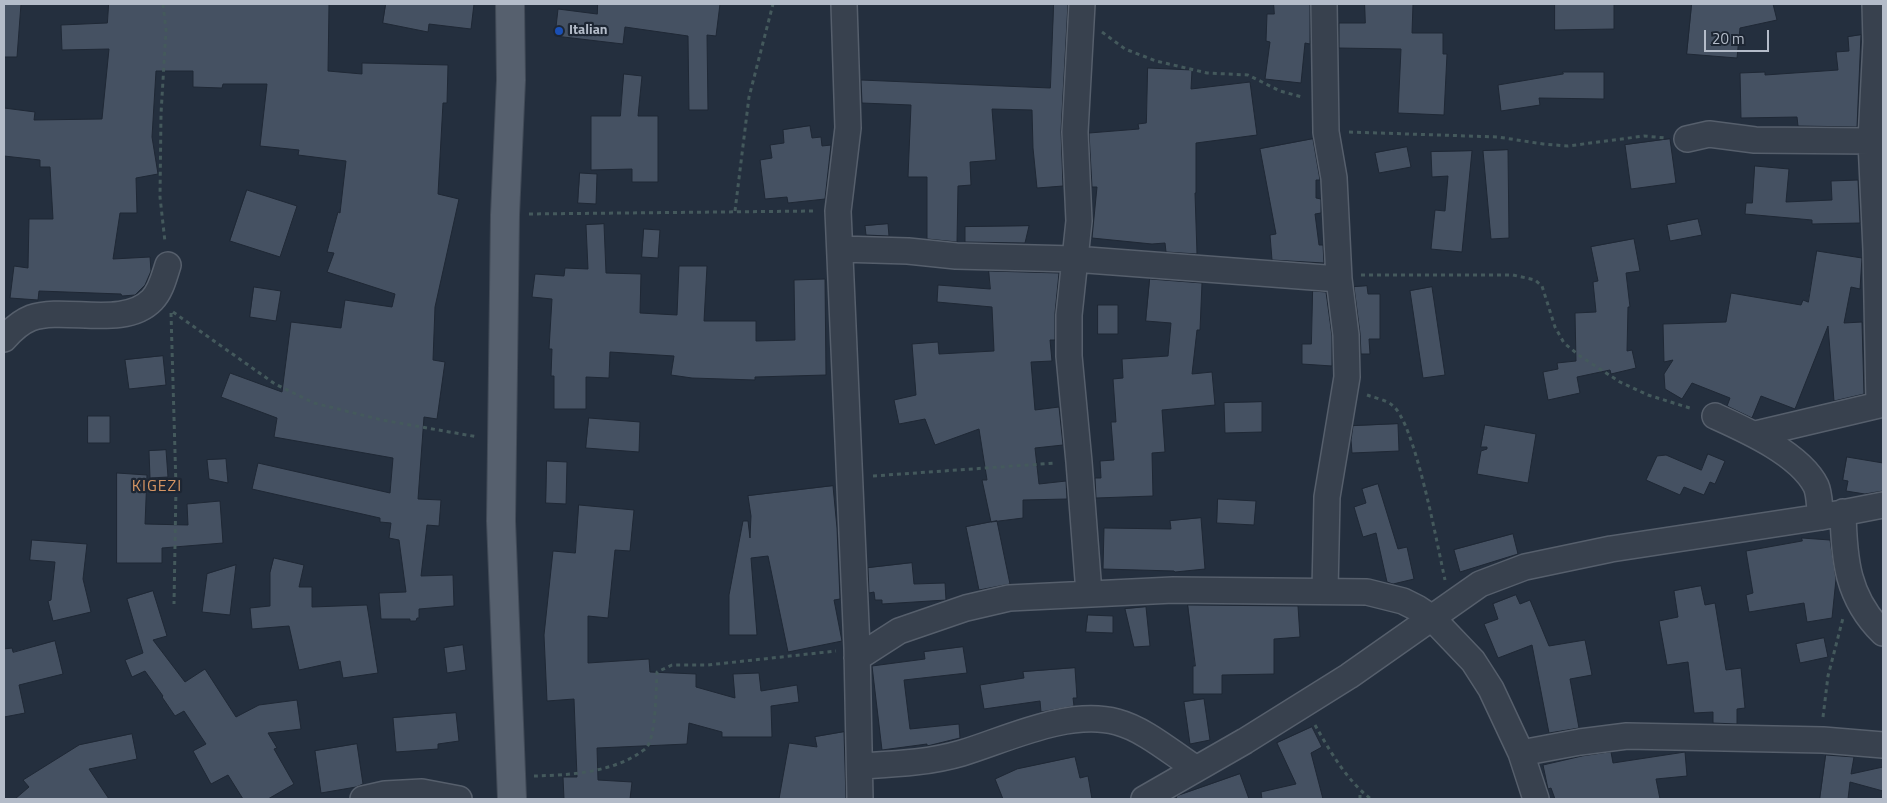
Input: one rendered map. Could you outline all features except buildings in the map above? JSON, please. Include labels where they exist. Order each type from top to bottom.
[{"type":"main road","points":[[510,4],[511,80],[505,215],[501,521],[511,788]]},
{"type":"street","points":[[844,4],[848,128],[838,210],[857,653],[860,799]]},
{"type":"street","points":[[1324,4],[1326,132],[1334,178],[1339,277],[1346,335],[1347,377],[1327,497],[1325,591]]},
{"type":"street","points":[[1756,434],[1881,404],[1876,250],[1875,4]]},
{"type":"street","points":[[1082,12],[1075,132],[1079,221],[1069,315],[1069,356],[1088,593]]},
{"type":"street","points":[[1687,139],[1709,134],[1755,140],[1877,140]]},
{"type":"street","points":[[840,249],[908,251],[956,256],[1074,259],[1339,277]]},
{"type":"street","points":[[4,339],[12,330],[31,318],[53,314],[90,316],[131,312],[151,301],[160,288],[168,265]]},
{"type":"street","points":[[1715,416],[1756,434],[1798,464],[1816,486],[1832,514],[1852,586],[1875,625],[1883,632]]},
{"type":"street","points":[[1144,799],[1245,741],[1349,676],[1480,584],[1524,567],[1611,549],[1883,505]]},
{"type":"street","points":[[857,653],[899,631],[966,608],[1009,598],[1173,590],[1366,592],[1441,611]]},
{"type":"street","points":[[1441,611],[1455,641],[1491,688],[1521,753],[1536,799]]},
{"type":"street","points":[[860,766],[924,762],[961,753],[1029,729],[1086,718],[1117,722],[1138,730],[1195,768]]},
{"type":"street","points":[[1521,753],[1580,742],[1627,736],[1823,740],[1883,745]]},
{"type":"street","points":[[363,799],[385,794],[422,792],[459,799]]},
{"type":"path","points":[[735,211],[749,97],[773,4]]},
{"type":"path","points":[[1082,12],[1124,49],[1156,61],[1207,72],[1248,75],[1280,91],[1302,97],[1325,99]]},
{"type":"path","points":[[1326,132],[1498,137],[1568,146],[1644,136],[1687,139]]},
{"type":"path","points":[[505,215],[838,210]]},
{"type":"path","points":[[1339,277],[1513,275],[1535,280],[1542,286],[1555,327],[1564,343],[1580,356],[1620,382],[1648,395],[1715,416]]},
{"type":"path","points":[[171,311],[275,384],[314,404],[382,420],[503,441]]},
{"type":"path","points":[[1347,377],[1355,390],[1392,405],[1402,416],[1413,447],[1428,503],[1441,611]]},
{"type":"path","points":[[848,477],[1079,462]]},
{"type":"path","points":[[1823,740],[1824,707],[1828,676],[1852,586]]},
{"type":"path","points":[[511,788],[559,775],[606,768],[632,757],[647,748],[653,731],[658,672],[663,668],[672,665],[708,666],[857,653]]},
{"type":"path","points":[[1302,705],[1331,752],[1360,791],[1371,799]]},
{"type":"path","points":[[1360,791],[1360,799]]},
{"type":"place","name":"Italian","points":[[559,31]]},
{"type":"district","name":"KIGEZI","points":[[157,487]]}]
